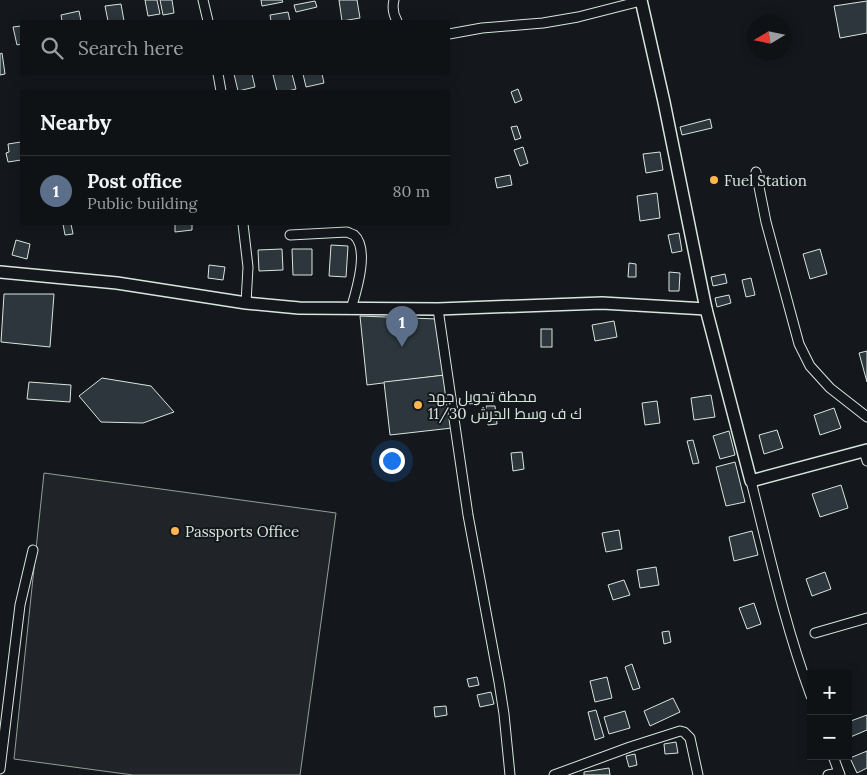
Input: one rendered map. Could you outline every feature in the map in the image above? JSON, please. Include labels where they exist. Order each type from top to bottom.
[{"type":"street","points":[[203,0],[208,20]]},
{"type":"street","points":[[394,0],[392,8],[396,20]]},
{"type":"street","points":[[450,34],[482,28],[543,23],[578,17],[641,0],[664,102],[706,309],[783,610],[807,686]]},
{"type":"street","points":[[218,75],[221,90]]},
{"type":"street","points":[[756,172],[769,234],[799,344],[810,366],[830,388],[867,417]]},
{"type":"street","points":[[243,225],[248,267],[246,303]]},
{"type":"street","points":[[290,234],[347,232],[354,235],[359,242],[362,262],[351,309]]},
{"type":"street","points":[[0,272],[117,283],[246,303],[299,308],[438,309],[602,304],[706,309]]},
{"type":"street","points":[[438,309],[468,515],[504,714],[510,775]]},
{"type":"street","points":[[751,481],[866,454]]},
{"type":"street","points":[[0,769],[20,605],[33,550]]},
{"type":"street","points":[[815,633],[867,618]]},
{"type":"street","points":[[554,775],[680,731],[690,738],[698,775]]},
{"type":"street","points":[[828,775],[839,774],[834,760]]},
{"type":"shaded area","points":[[44,473],[336,513],[300,775],[133,775],[14,759]]},
{"type":"building","points":[[145,0],[157,0],[160,14],[148,16]]},
{"type":"building","points":[[160,0],[172,0],[174,13],[163,15]]},
{"type":"building","points":[[261,0],[282,0],[283,2],[262,6]]},
{"type":"building","points":[[339,0],[357,0],[360,18],[342,20]]},
{"type":"building","points":[[315,1],[317,7],[296,12],[294,5]]},
{"type":"building","points":[[867,1],[867,33],[840,38],[834,6]]},
{"type":"building","points":[[121,4],[124,20],[108,20],[105,6]]},
{"type":"building","points":[[79,11],[81,20],[62,20],[61,15]]},
{"type":"building","points":[[288,12],[290,20],[271,20],[270,15]]},
{"type":"building","points":[[20,26],[20,44],[17,45],[13,27]]},
{"type":"building","points":[[2,53],[5,74],[0,75],[0,54]]},
{"type":"building","points":[[234,75],[252,75],[255,87],[238,90]]},
{"type":"building","points":[[273,75],[292,75],[296,89],[277,90]]},
{"type":"building","points":[[303,75],[322,75],[324,83],[306,87]]},
{"type":"building","points":[[518,89],[522,100],[515,103],[511,92]]},
{"type":"building","points":[[710,119],[712,128],[682,135],[680,127]]},
{"type":"building","points":[[517,126],[521,138],[515,140],[511,127]]},
{"type":"building","points":[[20,142],[20,160],[8,162],[6,153],[9,152],[8,144]]},
{"type":"building","points":[[523,147],[528,163],[520,166],[514,150]]},
{"type":"building","points":[[660,152],[663,170],[646,173],[643,154]]},
{"type":"building","points":[[510,175],[512,185],[497,188],[495,178]]},
{"type":"building","points":[[657,193],[660,218],[640,221],[637,196]]},
{"type":"building","points":[[63,225],[71,225],[73,234],[65,235]]},
{"type":"building","points":[[175,225],[192,225],[192,230],[175,232]]},
{"type":"building","points":[[679,233],[682,251],[672,253],[668,235]]},
{"type":"building","points":[[16,240],[30,244],[27,259],[12,255]]},
{"type":"building","points":[[331,245],[348,246],[346,277],[329,276]]},
{"type":"building","points":[[282,249],[283,270],[259,271],[258,250]]},
{"type":"building","points":[[292,249],[312,249],[312,275],[293,275]]},
{"type":"building","points":[[820,249],[827,274],[810,279],[803,254]]},
{"type":"building","points":[[629,263],[636,264],[636,277],[628,277]]},
{"type":"building","points":[[209,265],[225,267],[223,280],[208,278]]},
{"type":"building","points":[[669,272],[680,273],[679,291],[669,291]]},
{"type":"building","points":[[725,274],[727,283],[713,286],[711,277]]},
{"type":"building","points":[[751,278],[755,295],[746,297],[742,280]]},
{"type":"building","points":[[4,294],[54,294],[50,347],[1,342]]},
{"type":"building","points":[[729,295],[731,303],[717,307],[715,298]]},
{"type":"building","points":[[360,316],[437,319],[445,375],[367,385]]},
{"type":"building","points":[[614,321],[617,337],[595,341],[592,325]]},
{"type":"building","points":[[541,329],[552,329],[552,347],[541,347]]},
{"type":"building","points":[[867,351],[867,382],[859,353]]},
{"type":"building","name":"محطة تحويل جهد 11/30 ك ف وسط الحرش","points":[[445,375],[452,428],[390,435],[384,382]]},
{"type":"building","points":[[102,378],[151,386],[174,412],[143,423],[101,422],[79,396]]},
{"type":"building","points":[[29,382],[71,385],[70,402],[27,399]]},
{"type":"building","points":[[711,395],[715,417],[694,420],[691,398]]},
{"type":"building","points":[[657,401],[660,423],[645,425],[642,403]]},
{"type":"building","points":[[486,406],[495,406],[497,424],[488,425]]},
{"type":"building","points":[[834,408],[841,428],[820,435],[814,415]]},
{"type":"building","points":[[777,430],[783,448],[764,454],[759,435]]},
{"type":"building","points":[[729,431],[735,455],[720,459],[713,436]]},
{"type":"building","points":[[693,440],[699,463],[693,464],[687,441]]},
{"type":"building","points":[[522,452],[524,469],[513,471],[511,453]]},
{"type":"building","points":[[735,462],[745,502],[726,506],[716,467]]},
{"type":"building","points":[[841,485],[848,508],[820,517],[812,494]]},
{"type":"building","points":[[619,530],[622,549],[606,552],[602,533]]},
{"type":"building","points":[[752,531],[758,555],[734,561],[729,537]]},
{"type":"building","points":[[656,567],[659,585],[640,588],[637,570]]},
{"type":"building","points":[[825,572],[831,589],[812,596],[806,579]]},
{"type":"building","points":[[624,580],[630,595],[613,600],[608,585]]},
{"type":"building","points":[[754,603],[761,624],[747,629],[739,608]]},
{"type":"building","points":[[669,631],[671,642],[664,644],[662,632]]},
{"type":"building","points":[[632,664],[640,688],[633,690],[625,667]]},
{"type":"building","points":[[477,677],[479,685],[469,687],[467,679]]},
{"type":"building","points":[[607,677],[612,698],[595,702],[590,681]]},
{"type":"building","points":[[491,692],[494,704],[480,707],[477,695]]},
{"type":"building","points":[[673,698],[680,712],[650,726],[644,711]]},
{"type":"building","points":[[446,706],[447,715],[435,717],[434,707]]},
{"type":"building","points":[[596,710],[604,737],[595,740],[588,712]]},
{"type":"building","points":[[625,711],[630,728],[609,734],[604,717]]},
{"type":"building","points":[[867,715],[867,730],[852,736],[852,721]]},
{"type":"building","points":[[676,742],[678,753],[665,754],[664,744]]},
{"type":"building","points":[[867,751],[867,768],[857,773],[851,760],[852,757]]},
{"type":"building","points":[[635,754],[637,765],[629,767],[626,756]]},
{"type":"building","points":[[609,768],[610,775],[584,775],[584,772]]},
{"type":"place","name":"Fuel Station","points":[[714,180]]},
{"type":"place","name":"Post office","points":[[402,347]]},
{"type":"place","name":"محطة تحويل جهد 11/30 ك ف وسط الحرش","points":[[418,405]]},
{"type":"place","name":"Passports Office","points":[[175,531]]}]
